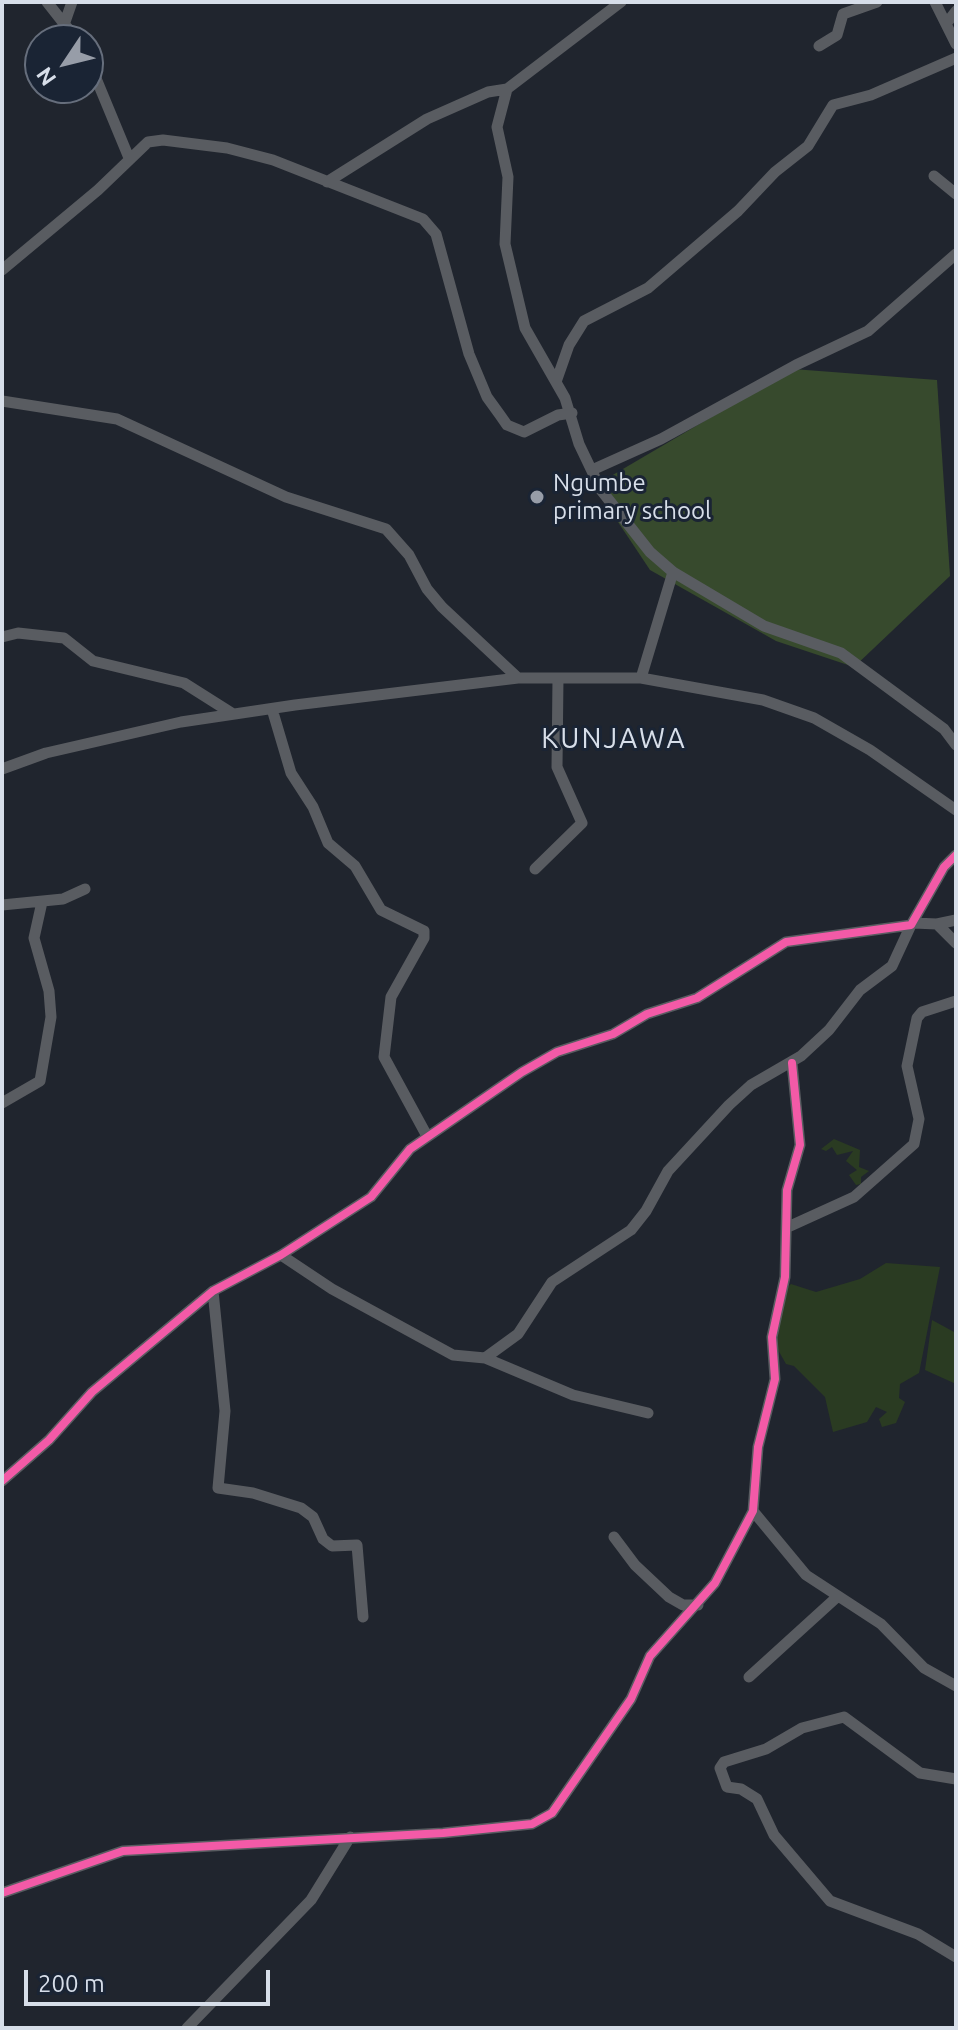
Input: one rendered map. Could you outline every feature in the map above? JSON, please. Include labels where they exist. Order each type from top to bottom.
[{"type":"street","points":[[47,2],[65,22],[72,2]]},
{"type":"street","points":[[327,182],[427,119],[488,92],[507,89],[621,2]]},
{"type":"street","points":[[819,46],[837,35],[843,14],[877,2]]},
{"type":"street","points":[[935,2],[956,44]]},
{"type":"street","points":[[946,24],[956,11]]},
{"type":"street","points":[[556,382],[569,345],[584,321],[600,310],[648,288],[738,211],[775,172],[808,146],[833,105],[871,95],[956,58]]},
{"type":"street","points":[[507,89],[497,127],[508,177],[508,261],[525,328],[572,413],[579,444],[620,518],[650,552],[673,572],[764,626],[841,653],[944,729],[956,745]]},
{"type":"street","points":[[104,98],[129,158]]},
{"type":"street","points":[[2,270],[98,190],[148,142],[207,145],[273,160],[406,209],[431,225],[469,354],[487,397],[507,425],[524,432],[558,415],[572,413]]},
{"type":"street","points":[[934,176],[956,194]]},
{"type":"street","points":[[592,470],[661,439],[796,365],[868,331],[956,254]]},
{"type":"street","points":[[2,401],[117,419],[286,497],[386,529],[409,555],[427,589],[442,607],[518,678]]},
{"type":"street","points":[[641,678],[673,572]]},
{"type":"street","points":[[2,637],[18,633],[64,638],[93,661],[184,683],[233,714]]},
{"type":"street","points":[[2,769],[46,753],[233,714],[518,678],[641,678],[763,700],[814,718],[870,750],[956,810]]},
{"type":"street","points":[[535,869],[582,823],[582,817],[564,787],[557,767],[558,678]]},
{"type":"street","points":[[272,709],[291,773],[313,807],[328,843],[355,866],[381,910],[424,931],[424,938],[391,997],[383,1045],[385,1063],[427,1136]]},
{"type":"street","points":[[485,1358],[518,1334],[552,1282],[631,1230],[642,1218],[674,1163],[735,1099],[763,1077],[792,1063],[829,1030],[860,990],[892,966],[937,879],[956,855]]},
{"type":"street","points":[[2,905],[42,902],[85,889]]},
{"type":"street","points":[[2,1103],[40,1081],[51,1017],[49,991],[34,938],[42,902]]},
{"type":"street","points":[[2,1481],[39,1450],[92,1392],[213,1291],[281,1255],[371,1197],[385,1176],[427,1136],[557,1052],[613,1034],[647,1014],[697,998],[786,942],[956,920]]},
{"type":"street","points":[[937,924],[956,943]]},
{"type":"street","points":[[788,1227],[854,1197],[914,1144],[919,1119],[907,1066],[918,1015],[956,1001]]},
{"type":"street","points":[[2,1893],[123,1851],[532,1824],[549,1816],[623,1711],[650,1656],[698,1605],[725,1565],[753,1511],[758,1447],[775,1379],[772,1337],[785,1277],[787,1190],[800,1145],[792,1063]]},
{"type":"street","points":[[281,1255],[332,1289],[453,1355],[485,1358],[573,1395],[648,1413]]},
{"type":"street","points":[[213,1291],[225,1411],[218,1488],[253,1493],[301,1508],[313,1517],[323,1539],[332,1546],[357,1545],[363,1617]]},
{"type":"street","points":[[753,1511],[801,1571],[881,1624],[930,1673],[956,1686]]},
{"type":"street","points":[[614,1537],[635,1565],[669,1597],[683,1605],[698,1605]]},
{"type":"street","points":[[749,1677],[837,1597]]},
{"type":"street","points":[[956,1779],[920,1773],[844,1717],[802,1728],[766,1749],[724,1762],[720,1768],[727,1787],[741,1789],[757,1799],[774,1835],[830,1901],[918,1934],[956,1957]]},
{"type":"street","points":[[187,2028],[311,1900],[336,1854],[350,1837]]},
{"type":"green space","points":[[793,369],[937,380],[950,576],[854,667],[776,641],[650,570],[594,486]]},
{"type":"green space","points":[[834,1139],[860,1150],[859,1167],[869,1171],[861,1177],[861,1184],[856,1185],[849,1175],[857,1170],[846,1161],[853,1151],[837,1155],[832,1147],[826,1151],[821,1149]]},
{"type":"green space","points":[[886,1263],[940,1267],[919,1373],[900,1384],[899,1398],[905,1402],[896,1423],[882,1427],[879,1419],[887,1412],[876,1407],[867,1422],[833,1432],[825,1397],[794,1366],[786,1364],[773,1341],[784,1290],[791,1284],[816,1292],[860,1279]]},
{"type":"green space","points":[[932,1320],[956,1333],[956,1384],[925,1370]]},
{"type":"cycle path","points":[[2,1481],[49,1440],[92,1392],[213,1291],[281,1255],[371,1197],[410,1149],[522,1072],[557,1052],[613,1034],[647,1014],[697,998],[786,942],[911,925],[944,867],[956,855]]},
{"type":"cycle path","points":[[2,1893],[123,1851],[443,1833],[532,1824],[552,1813],[631,1699],[650,1656],[715,1583],[753,1511],[758,1447],[775,1379],[772,1337],[785,1277],[787,1190],[800,1145],[792,1063]]},
{"type":"place","name":"Ngumbe primary school","points":[[537,497]]},
{"type":"district","name":"KUNJAWA","points":[[614,739]]}]
